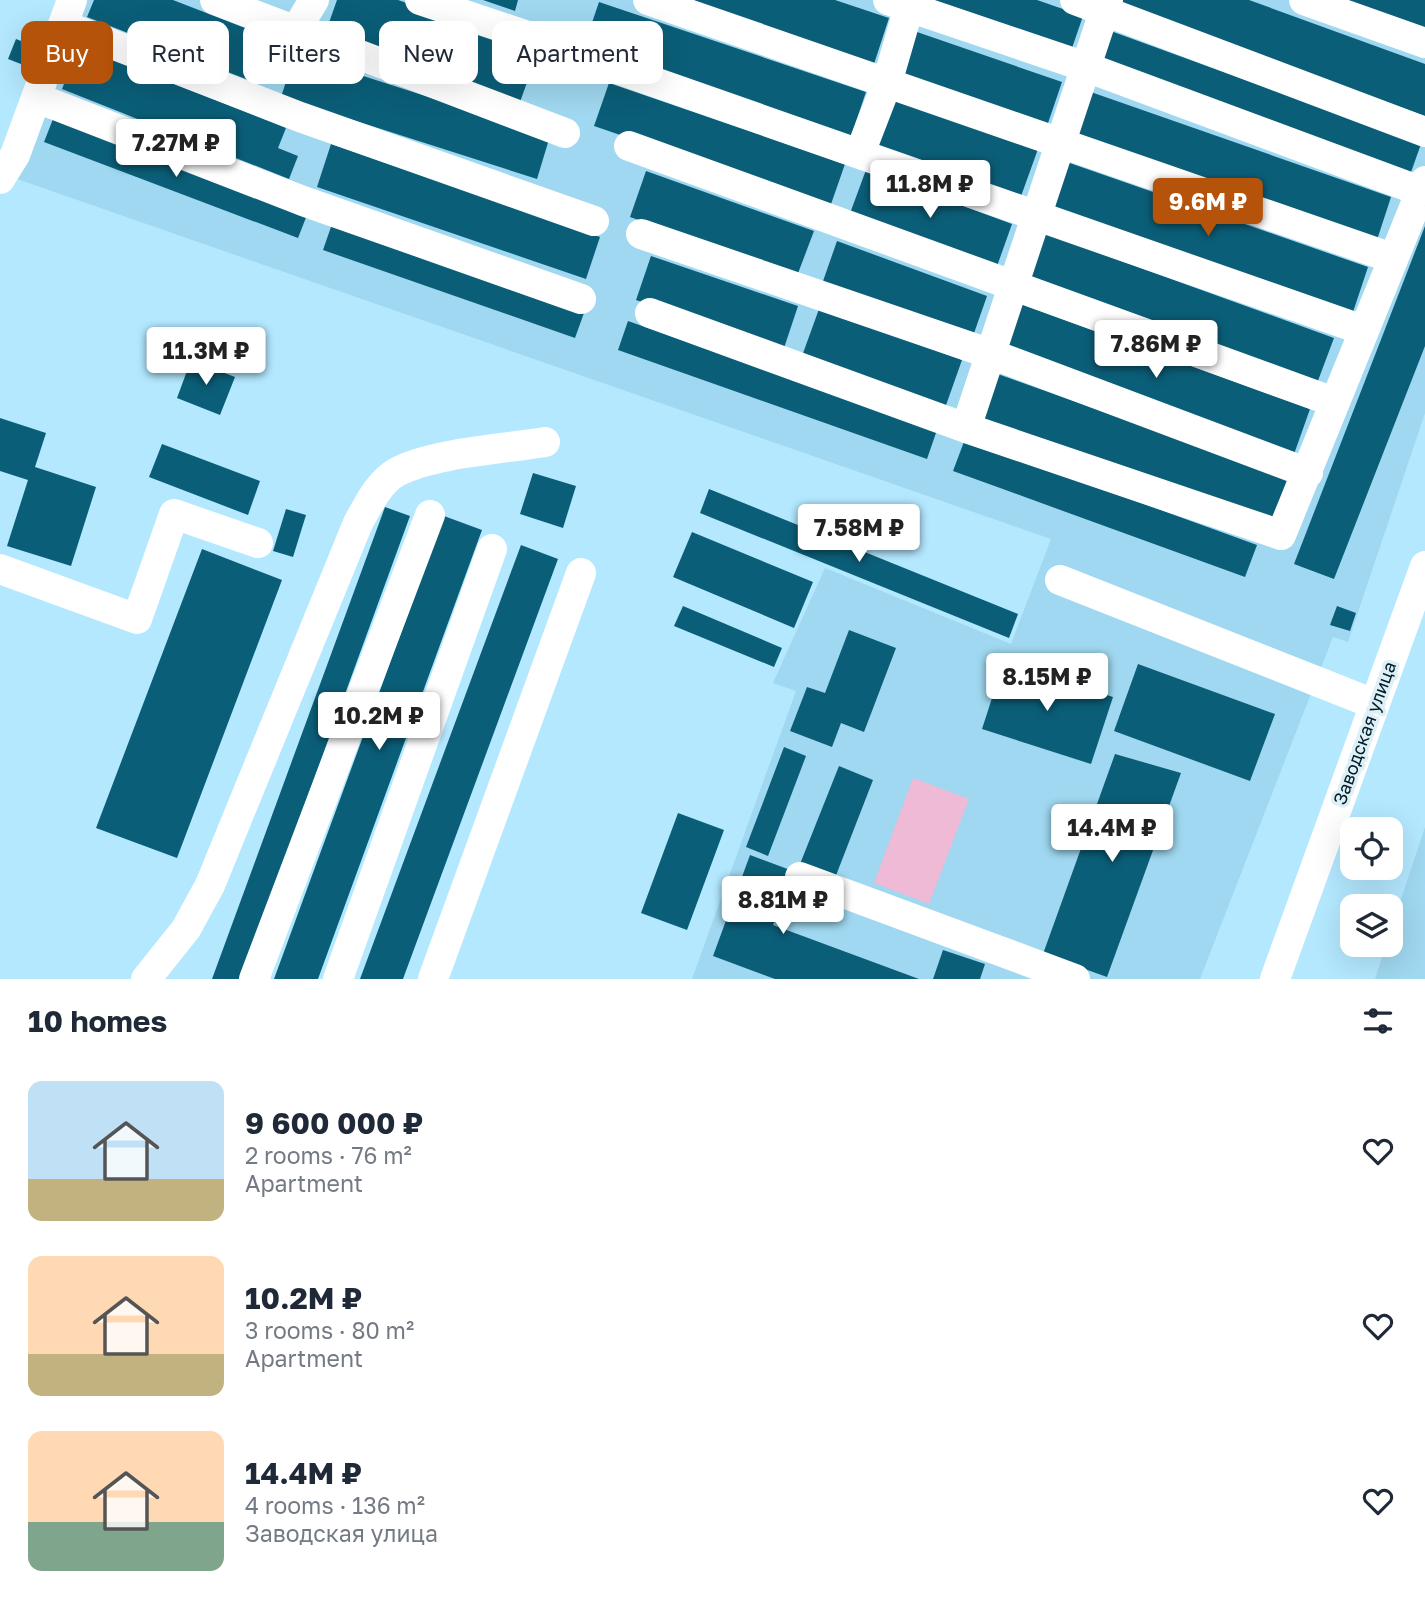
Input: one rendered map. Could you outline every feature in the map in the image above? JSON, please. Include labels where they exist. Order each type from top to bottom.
[{"type":"street","points":[[215,0],[272,21]]},
{"type":"street","points":[[301,21],[314,0]]},
{"type":"street","points":[[420,0],[492,24]]},
{"type":"street","points":[[648,0],[1392,258]]},
{"type":"street","points":[[1075,0],[1107,5],[1425,132]]},
{"type":"street","points":[[1304,0],[1425,43]]},
{"type":"street","points":[[650,313],[966,428],[1281,535],[1422,186],[902,2],[887,83],[860,153]]},
{"type":"street","points":[[966,428],[1107,5]]},
{"type":"street","points":[[0,178],[15,155],[67,13],[300,117],[594,221]]},
{"type":"street","points":[[365,56],[565,133]]},
{"type":"street","points":[[660,84],[1363,330]]},
{"type":"street","points":[[37,98],[303,201],[581,299]]},
{"type":"street","points":[[629,146],[1334,402]]},
{"type":"street","points":[[641,234],[990,354],[1308,473]]},
{"type":"street","points":[[146,979],[186,929],[210,885],[358,523],[373,496],[395,473],[421,463],[545,442]]},
{"type":"street","points":[[0,569],[137,619],[174,514],[258,543]]},
{"type":"street","points":[[254,979],[430,515]]},
{"type":"street","points":[[338,979],[492,549]]},
{"type":"street","name":"Заводская улица","points":[[1275,979],[1425,566]]},
{"type":"street","points":[[433,979],[581,573]]},
{"type":"street","points":[[1060,580],[1374,704]]},
{"type":"street","points":[[800,877],[1075,979]]},
{"type":"shaded area","points":[[60,0],[1425,0],[1425,413],[1348,642],[1333,637],[1200,979],[692,979],[796,691],[773,683],[825,568],[1011,644],[1051,539],[0,173],[31,84],[113,84],[113,21],[53,21]]},
{"type":"shaded area","points":[[913,778],[969,799],[929,904],[874,883]]},
{"type":"shaded area","points":[[1425,827],[1425,979],[1375,979],[1382,957],[1403,957],[1403,894]]},
{"type":"building","points":[[94,0],[173,0],[227,21],[127,21],[127,33],[113,27],[113,21],[97,21],[87,17]]},
{"type":"building","points":[[337,0],[398,0],[458,21],[379,21],[379,53],[365,48],[365,21],[330,21]]},
{"type":"building","points":[[483,0],[518,0],[515,11]]},
{"type":"building","points":[[685,0],[835,0],[889,18],[874,64]]},
{"type":"building","points":[[927,0],[1037,0],[1083,16],[1071,51]]},
{"type":"building","points":[[1119,0],[1249,0],[1425,64],[1425,116],[1117,5]]},
{"type":"building","points":[[1341,0],[1425,0],[1425,30]]},
{"type":"building","points":[[599,2],[655,21],[593,21]]},
{"type":"building","points":[[229,22],[243,27],[243,78],[229,72]]},
{"type":"building","points":[[663,24],[866,92],[850,139],[663,76]]},
{"type":"building","points":[[478,28],[492,33],[492,84],[526,84],[520,102],[468,84],[478,84]]},
{"type":"building","points":[[1108,30],[1421,144],[1410,175],[1097,62]]},
{"type":"building","points":[[917,32],[1062,82],[1046,129],[901,79]]},
{"type":"building","points":[[16,39],[21,41],[21,64],[8,59]]},
{"type":"building","points":[[113,59],[127,65],[127,84],[175,84],[286,128],[278,148],[298,156],[289,179],[62,89],[64,84],[113,84]]},
{"type":"building","points":[[365,77],[379,81],[379,84],[388,84],[550,136],[537,179],[281,97],[285,84],[365,84]]},
{"type":"building","points":[[609,84],[612,84],[845,164],[830,207],[594,126]]},
{"type":"building","points":[[1088,91],[1391,197],[1377,240],[1073,135]]},
{"type":"building","points":[[892,96],[1038,149],[1020,199],[873,147]]},
{"type":"building","points":[[53,119],[307,215],[298,238],[44,142]]},
{"type":"building","points":[[331,144],[600,237],[586,279],[317,187]]},
{"type":"building","points":[[1064,161],[1368,267],[1352,315],[1048,209]]},
{"type":"building","points":[[866,170],[1012,224],[996,269],[849,216]]},
{"type":"building","points":[[646,171],[814,231],[797,276],[630,217]]},
{"type":"building","points":[[332,224],[584,313],[575,338],[323,250]]},
{"type":"building","points":[[1425,226],[1425,346],[1334,579],[1294,564]]},
{"type":"building","points":[[1041,232],[1334,338],[1316,386],[1024,281]]},
{"type":"building","points":[[837,241],[987,296],[972,339],[822,284]]},
{"type":"building","points":[[651,256],[798,306],[783,351],[636,300]]},
{"type":"building","points":[[1018,303],[1310,409],[1293,457],[1001,350]]},
{"type":"building","points":[[819,309],[962,360],[945,408],[802,356]]},
{"type":"building","points":[[628,321],[937,430],[927,459],[618,350]]},
{"type":"building","points":[[191,360],[235,377],[220,415],[177,398]]},
{"type":"building","points":[[995,373],[1288,478],[1272,523],[979,419]]},
{"type":"building","points":[[0,418],[46,433],[35,467],[96,487],[71,566],[7,546],[28,480],[0,471]]},
{"type":"building","points":[[965,439],[1257,545],[1245,577],[953,471]]},
{"type":"building","points":[[162,444],[260,481],[248,515],[149,477]]},
{"type":"building","points":[[533,473],[576,486],[563,528],[520,514]]},
{"type":"building","points":[[709,489],[1018,614],[1009,638],[700,513]]},
{"type":"building","points":[[385,507],[410,516],[241,979],[212,979]]},
{"type":"building","points":[[286,509],[306,515],[293,557],[273,551]]},
{"type":"building","points":[[444,516],[482,530],[318,979],[274,979]]},
{"type":"building","points":[[692,532],[813,582],[794,628],[673,577]]},
{"type":"building","points":[[521,545],[558,559],[403,979],[360,979]]},
{"type":"building","points":[[202,549],[282,580],[177,858],[96,828]]},
{"type":"building","points":[[683,606],[782,648],[774,667],[674,626]]},
{"type":"building","points":[[1337,606],[1356,613],[1350,631],[1330,625]]},
{"type":"building","points":[[849,630],[896,648],[864,732],[841,723],[832,747],[790,731],[807,687],[825,693]]},
{"type":"building","points":[[1004,661],[1113,697],[1091,764],[982,729]]},
{"type":"building","points":[[1138,664],[1275,714],[1250,781],[1114,731]]},
{"type":"building","points":[[784,747],[806,756],[768,856],[746,847]]},
{"type":"building","points":[[1115,754],[1181,773],[1107,977],[1043,954]]},
{"type":"building","points":[[839,766],[873,780],[835,878],[800,864]]},
{"type":"building","points":[[678,813],[724,830],[687,930],[641,913]]},
{"type":"building","points":[[750,855],[793,871],[773,925],[919,979],[775,979],[713,956]]},
{"type":"building","points":[[943,950],[985,964],[980,979],[933,979]]}]
